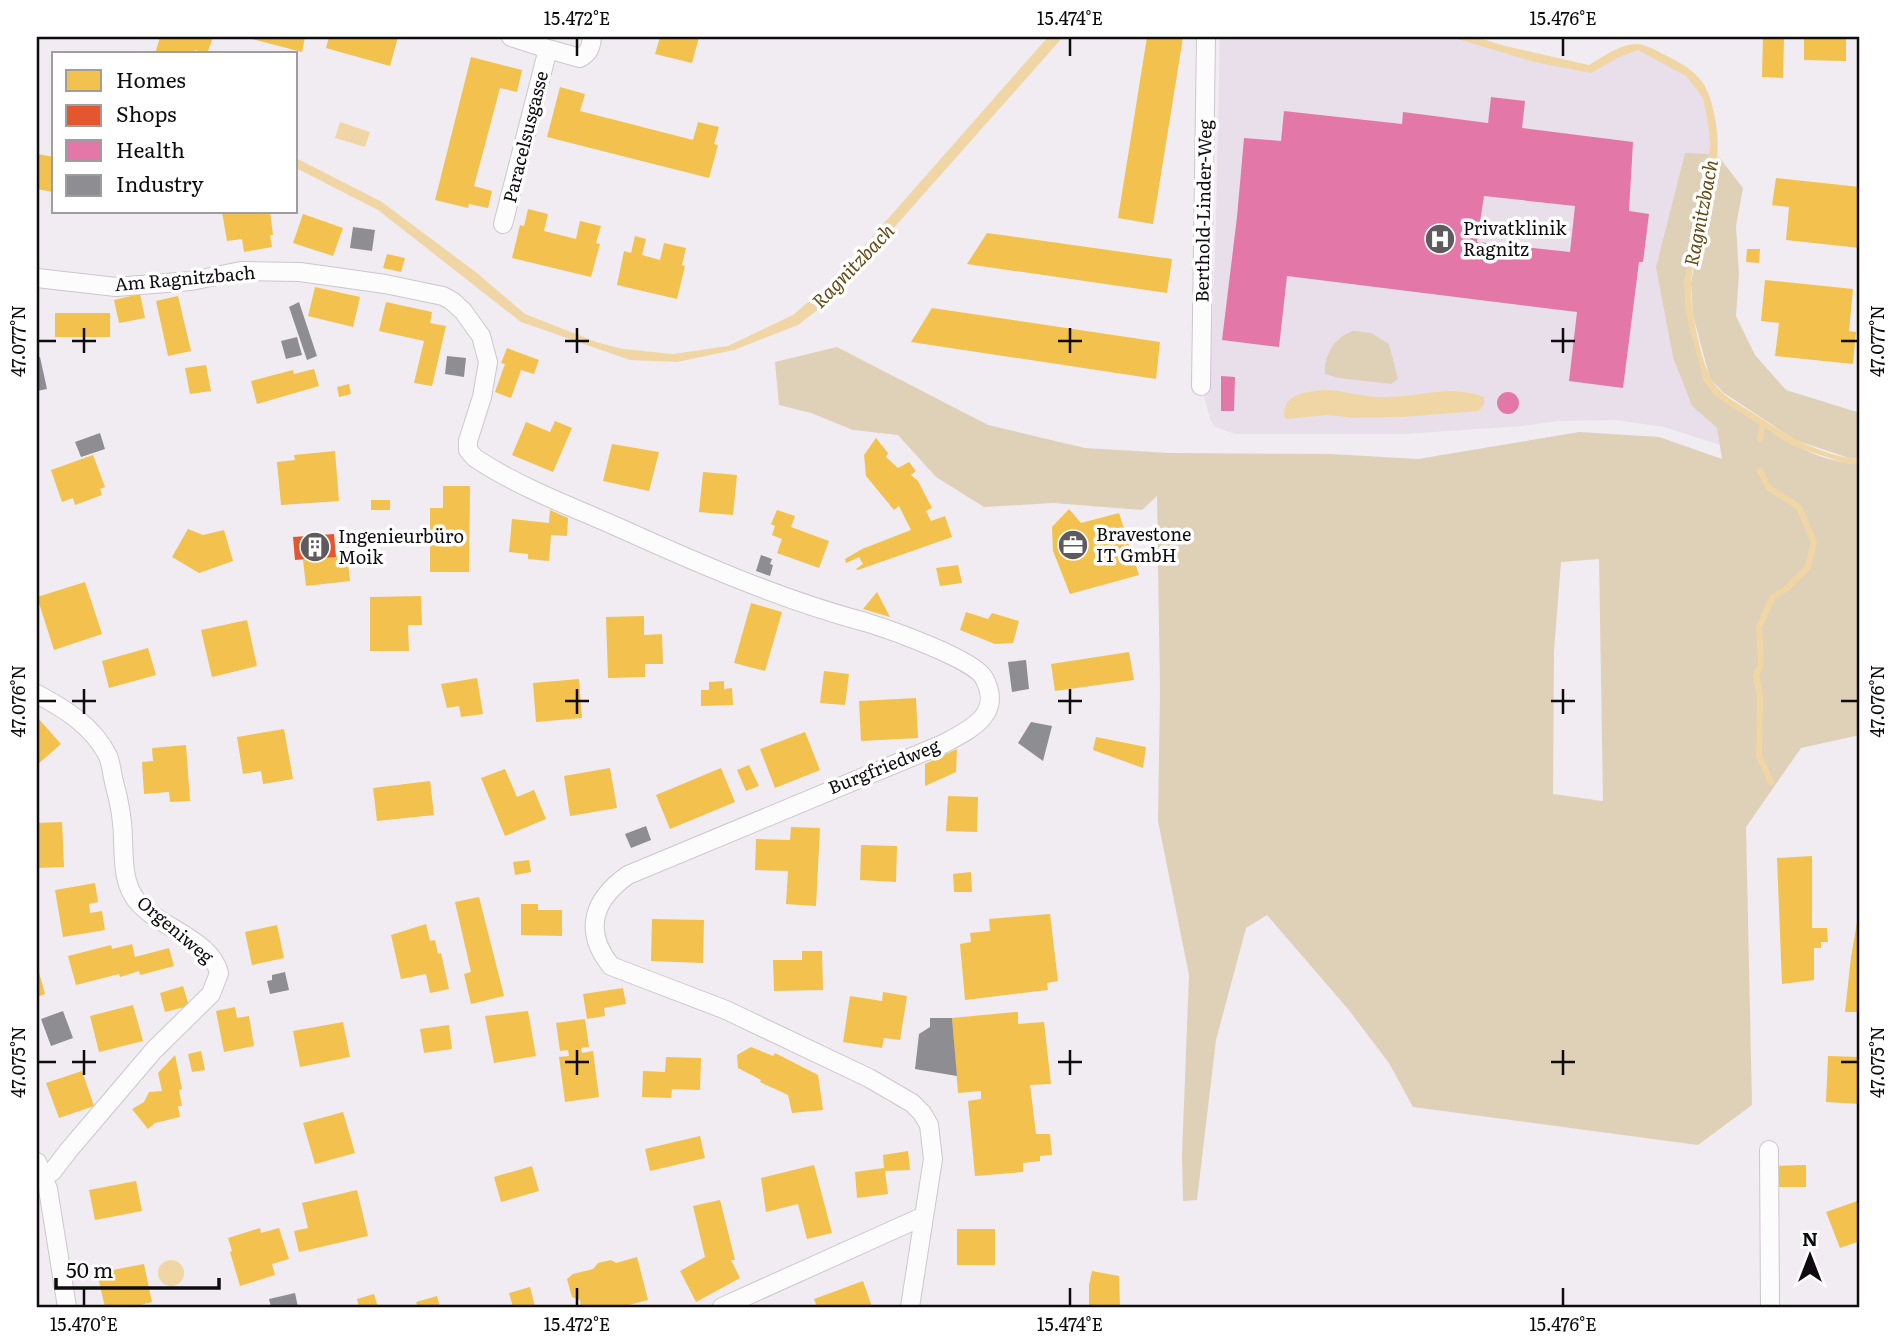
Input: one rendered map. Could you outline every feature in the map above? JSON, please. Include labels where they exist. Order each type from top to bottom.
[{"type":"street","name":"Paracelsusgasse","points":[[511,37],[580,58],[591,48],[592,37]]},
{"type":"street","name":"Berthold-Linder-Weg","points":[[1202,386],[1206,37]]},
{"type":"street","name":"Paracelsusgasse","points":[[503,224],[548,49]]},
{"type":"street","name":"Am Ragnitzbach","points":[[37,278],[116,286],[191,281],[241,271],[312,274],[385,284],[443,296],[463,312],[481,336]]},
{"type":"street","name":"Burgfriedweg","points":[[481,336],[488,362],[482,397],[468,441],[468,450],[475,458],[576,508],[706,566],[841,616],[897,631],[938,649],[980,672],[985,679],[989,699],[986,713],[976,726],[943,744],[628,875],[607,892],[595,918],[595,937],[601,954],[611,966],[726,1010],[869,1078],[912,1103],[922,1113],[929,1125],[933,1159],[910,1307]]},
{"type":"street","name":"Orgeniweg","points":[[37,694],[59,706],[87,727],[109,758],[123,831],[125,879],[137,901],[171,929],[212,956],[219,973],[211,994],[154,1050],[52,1172],[40,1169]]},
{"type":"street","points":[[1769,1150],[1770,1307]]},
{"type":"street","points":[[40,1169],[52,1210],[67,1307]]},
{"type":"street","points":[[722,1307],[924,1216]]},
{"type":"shaded area","name":"Privatklinik Ragnitz","points":[[1220,37],[1463,37],[1590,69],[1638,47],[1688,71],[1707,99],[1714,156],[1685,154],[1656,267],[1692,406],[1717,428],[1720,445],[1664,427],[1615,420],[1558,421],[1405,434],[1235,434],[1215,427],[1201,386],[1210,379]]},
{"type":"shaded area","points":[[1685,153],[1709,154],[1707,180],[1684,283],[1704,381],[1796,446],[1838,461],[1860,464],[1860,735],[1801,748],[1746,827],[1752,1105],[1698,1145],[1413,1107],[1389,1063],[1348,1009],[1267,915],[1246,928],[1216,1040],[1197,1200],[1183,1201],[1182,1155],[1189,975],[1158,821],[1160,692],[1157,496],[1142,510],[1053,503],[984,507],[936,477],[898,435],[853,430],[811,413],[779,405],[775,362],[837,347],[988,425],[1085,448],[1169,453],[1330,454],[1418,459],[1579,432],[1659,437],[1722,459],[1717,428],[1692,406],[1673,357],[1656,267]],"holes":[[[1599,559],[1603,801],[1553,794],[1554,651],[1561,562]]]},
{"type":"shaded area","points":[[1718,156],[1743,188],[1736,226],[1739,274],[1736,316],[1755,355],[1786,390],[1860,413],[1860,459],[1849,458],[1795,440],[1724,393],[1710,379],[1693,315],[1691,284],[1696,253],[1715,182]]},
{"type":"shaded area","points":[[1353,331],[1371,333],[1389,344],[1398,379],[1391,384],[1325,374],[1326,360],[1332,347],[1341,337]]},
{"type":"water","name":"Ragnitzbach","points":[[1048,37],[1063,37],[829,301],[798,325],[734,350],[677,362],[630,360],[521,322],[378,210],[298,169],[298,159],[382,202],[477,273],[525,314],[599,343],[623,349],[673,354],[728,346],[793,315],[834,280]]},
{"type":"water","name":"Ragnitzbach","points":[[1451,37],[1476,37],[1589,65],[1618,49],[1641,44],[1671,58],[1695,74],[1709,94],[1717,137],[1714,180],[1693,262],[1691,284],[1696,332],[1710,377],[1725,395],[1782,432],[1820,450],[1860,459],[1860,464],[1848,464],[1793,446],[1715,396],[1704,381],[1686,314],[1684,283],[1707,180],[1710,144],[1703,98],[1686,76],[1638,50],[1591,73],[1534,62]]},
{"type":"water","points":[[340,122],[370,132],[365,147],[335,138]]},
{"type":"water","points":[[1324,390],[1377,397],[1447,391],[1471,393],[1484,397],[1484,404],[1479,411],[1402,417],[1355,418],[1327,415],[1287,419],[1284,416],[1291,398]]},
{"type":"water","points":[[171,1260],[180,1264],[184,1273],[180,1282],[171,1286],[162,1282],[158,1273],[162,1264]]},
{"type":"building: Homes","points":[[160,37],[213,37],[208,52],[156,52]]},
{"type":"building: Homes","points":[[305,37],[302,52],[252,39]]},
{"type":"building: Homes","points":[[329,37],[398,37],[390,66],[326,48]]},
{"type":"building: Homes","points":[[660,37],[699,37],[692,63],[655,54]]},
{"type":"building: Homes","points":[[1147,37],[1183,37],[1153,224],[1118,218]]},
{"type":"building: Homes","points":[[1763,37],[1784,37],[1783,78],[1762,77]]},
{"type":"building: Homes","points":[[1804,37],[1846,37],[1846,61],[1804,60]]},
{"type":"building: Homes","points":[[471,57],[522,70],[517,92],[500,88],[474,186],[492,191],[488,208],[469,204],[468,208],[435,200]]},
{"type":"building: Homes","points":[[560,87],[585,94],[580,111],[693,140],[698,122],[719,127],[714,144],[718,145],[709,178],[547,137]]},
{"type":"building: Homes","points":[[37,154],[52,157],[52,192],[37,189]]},
{"type":"building: Homes","points":[[1776,178],[1860,187],[1860,248],[1786,240],[1789,207],[1772,205]]},
{"type":"building: Homes","points":[[528,209],[548,214],[544,231],[576,239],[580,221],[601,226],[596,243],[600,244],[591,277],[512,258],[520,225],[524,226]]},
{"type":"building: Homes","points":[[222,214],[270,214],[272,247],[244,252],[242,239],[227,241]]},
{"type":"building: Homes","points":[[303,214],[343,228],[333,256],[293,243]]},
{"type":"building: Homes","points":[[987,233],[1172,259],[1167,293],[967,264]]},
{"type":"building: Homes","points":[[635,236],[646,239],[642,255],[660,260],[664,243],[686,248],[682,265],[685,266],[677,299],[617,285],[624,251],[631,253]]},
{"type":"building: Homes","points":[[1747,249],[1760,249],[1759,263],[1746,262]]},
{"type":"building: Homes","points":[[387,254],[405,258],[401,272],[383,268]]},
{"type":"building: Homes","points":[[1765,280],[1853,289],[1849,331],[1856,332],[1853,364],[1775,356],[1779,323],[1761,321]]},
{"type":"building: Homes","points":[[315,287],[360,297],[353,327],[308,316]]},
{"type":"building: Homes","points":[[140,294],[145,318],[119,323],[114,300]]},
{"type":"building: Homes","points":[[178,296],[191,351],[168,356],[156,301]]},
{"type":"building: Homes","points":[[386,302],[432,312],[430,323],[446,326],[432,386],[414,383],[424,341],[379,331]]},
{"type":"building: Homes","points":[[932,308],[1160,342],[1156,379],[911,342]]},
{"type":"building: Homes","points":[[55,313],[110,313],[110,337],[55,337]]},
{"type":"building: Homes","points":[[507,348],[539,360],[534,374],[521,370],[511,398],[495,392],[505,364],[501,363]]},
{"type":"building: Homes","points":[[206,365],[211,391],[190,394],[185,368]]},
{"type":"building: Homes","points":[[314,369],[319,386],[257,404],[251,381],[293,370],[294,374]]},
{"type":"building: Homes","points":[[349,384],[351,394],[339,397],[337,387]]},
{"type":"building: Homes","points":[[555,421],[572,428],[553,472],[512,455],[526,422],[550,432]]},
{"type":"building: Homes","points":[[876,438],[888,453],[886,457],[898,468],[909,462],[916,471],[911,475],[918,481],[932,508],[926,511],[931,521],[945,516],[952,537],[858,570],[856,569],[863,564],[859,557],[846,563],[845,559],[862,549],[911,530],[899,506],[894,510],[866,476],[864,455]]},
{"type":"building: Homes","points":[[612,444],[659,452],[649,491],[603,481]]},
{"type":"building: Homes","points":[[335,451],[339,501],[281,505],[277,462],[295,460],[294,455]]},
{"type":"building: Homes","points":[[93,455],[105,487],[100,489],[102,495],[75,505],[73,498],[62,502],[51,470]]},
{"type":"building: Homes","points":[[703,472],[737,475],[733,515],[699,512]]},
{"type":"building: Homes","points":[[443,486],[470,486],[469,572],[430,572],[430,508],[443,508]]},
{"type":"building: Homes","points":[[371,500],[390,500],[390,510],[371,510]]},
{"type":"building: Homes","points":[[1069,509],[1081,523],[1119,513],[1139,575],[1070,594],[1053,551],[1052,527]]},
{"type":"building: Homes","points":[[550,510],[568,518],[567,536],[551,535],[549,561],[528,559],[528,554],[509,552],[512,519],[549,523]]},
{"type":"building: Homes","points":[[777,510],[795,516],[791,527],[829,541],[819,568],[777,553],[782,539],[772,535],[775,526],[771,524]]},
{"type":"building: Homes","points":[[188,529],[203,535],[224,530],[233,561],[199,573],[172,557]]},
{"type":"building: Homes","points":[[347,555],[350,581],[306,586],[303,560]]},
{"type":"building: Homes","points":[[958,565],[962,583],[940,586],[936,568]]},
{"type":"building: Homes","points":[[85,582],[102,634],[54,650],[37,597]]},
{"type":"building: Homes","points":[[877,592],[890,617],[863,609]]},
{"type":"building: Homes","points":[[421,596],[422,625],[408,625],[409,651],[370,651],[370,597]]},
{"type":"building: Homes","points":[[751,603],[782,612],[765,671],[734,663]]},
{"type":"building: Homes","points":[[966,612],[988,619],[992,613],[1019,621],[1013,643],[995,644],[960,630]]},
{"type":"building: Homes","points":[[644,616],[644,635],[662,634],[663,664],[645,664],[645,677],[608,678],[606,617]]},
{"type":"building: Homes","points":[[247,620],[257,666],[212,677],[201,630]]},
{"type":"building: Homes","points":[[148,648],[156,675],[109,688],[102,661]]},
{"type":"building: Homes","points":[[1129,652],[1134,680],[1055,691],[1051,664]]},
{"type":"building: Homes","points":[[824,671],[849,674],[845,705],[820,703]]},
{"type":"building: Homes","points":[[477,678],[483,714],[461,717],[459,706],[447,708],[441,684]]},
{"type":"building: Homes","points":[[579,679],[582,718],[536,722],[533,683]]},
{"type":"building: Homes","points":[[724,681],[724,689],[732,688],[733,705],[701,706],[701,690],[709,690],[709,682]]},
{"type":"building: Homes","points":[[916,698],[918,738],[861,741],[859,701]]},
{"type":"building: Homes","points":[[37,717],[61,744],[37,765]]},
{"type":"building: Homes","points":[[284,729],[293,779],[263,784],[261,771],[243,774],[237,737]]},
{"type":"building: Homes","points":[[805,732],[820,770],[775,788],[760,749]]},
{"type":"building: Homes","points":[[1096,737],[1146,747],[1143,768],[1093,750]]},
{"type":"building: Homes","points":[[186,745],[190,801],[170,802],[169,792],[144,794],[142,762],[153,761],[152,748]]},
{"type":"building: Homes","points":[[957,749],[956,772],[925,786],[925,764]]},
{"type":"building: Homes","points":[[749,765],[759,786],[746,791],[737,770]]},
{"type":"building: Homes","points":[[610,768],[617,808],[570,816],[564,776]]},
{"type":"building: Homes","points":[[721,768],[735,802],[670,829],[656,795]]},
{"type":"building: Homes","points":[[505,769],[517,797],[534,790],[546,819],[505,836],[481,778]]},
{"type":"building: Homes","points":[[430,781],[434,815],[377,821],[373,788]]},
{"type":"building: Homes","points":[[948,796],[978,797],[977,832],[946,831]]},
{"type":"building: Homes","points":[[62,822],[64,867],[37,868],[37,823]]},
{"type":"building: Homes","points":[[791,827],[820,828],[816,906],[786,904],[788,871],[755,870],[756,839],[790,840]]},
{"type":"building: Homes","points":[[861,845],[897,846],[896,882],[860,880]]},
{"type":"building: Homes","points":[[1812,856],[1812,928],[1827,928],[1828,942],[1821,942],[1821,948],[1814,948],[1814,980],[1782,984],[1777,858]]},
{"type":"building: Homes","points":[[529,860],[531,872],[515,875],[513,862]]},
{"type":"building: Homes","points":[[971,872],[972,892],[954,892],[953,874]]},
{"type":"building: Homes","points":[[95,883],[98,902],[89,904],[90,913],[102,911],[105,930],[63,937],[55,890]]},
{"type":"building: Homes","points":[[479,897],[504,996],[471,1004],[464,974],[471,972],[455,902]]},
{"type":"building: Homes","points":[[521,904],[538,904],[538,910],[562,910],[562,936],[521,935]]},
{"type":"building: Homes","points":[[1859,911],[1860,1012],[1845,1012],[1851,957]]},
{"type":"building: Homes","points":[[1050,914],[1058,981],[1047,983],[1048,990],[965,1000],[960,944],[971,942],[970,933],[990,931],[989,919]]},
{"type":"building: Homes","points":[[652,919],[704,920],[703,963],[651,961]]},
{"type":"building: Homes","points":[[426,924],[430,941],[435,940],[438,954],[441,953],[449,989],[430,993],[426,974],[401,979],[391,935]]},
{"type":"building: Homes","points":[[277,925],[284,958],[252,965],[245,932]]},
{"type":"building: Homes","points":[[132,944],[135,957],[169,948],[174,966],[140,975],[139,971],[120,977],[119,974],[76,985],[68,956],[111,945],[112,949]]},
{"type":"building: Homes","points":[[802,951],[822,951],[823,990],[774,991],[773,960],[802,960]]},
{"type":"building: Homes","points":[[37,965],[45,994],[37,997]]},
{"type":"building: Homes","points":[[183,986],[189,1006],[165,1012],[160,993]]},
{"type":"building: Homes","points":[[623,988],[626,1004],[604,1008],[605,1016],[587,1019],[583,994]]},
{"type":"building: Homes","points":[[883,992],[907,996],[900,1040],[884,1038],[882,1048],[843,1042],[850,996],[882,1001]]},
{"type":"building: Homes","points":[[133,1005],[143,1041],[99,1052],[90,1016]]},
{"type":"building: Homes","points":[[235,1007],[237,1018],[249,1016],[254,1046],[224,1052],[216,1011]]},
{"type":"building: Homes","points":[[528,1011],[536,1056],[494,1063],[485,1016]]},
{"type":"building: Homes","points":[[1018,1012],[1018,1024],[1044,1022],[1051,1084],[1030,1085],[1036,1134],[1050,1134],[1052,1155],[1040,1156],[1040,1161],[1023,1163],[1023,1172],[975,1176],[968,1101],[981,1099],[981,1091],[958,1093],[952,1018]]},
{"type":"building: Homes","points":[[585,1019],[589,1047],[581,1048],[582,1053],[593,1051],[599,1097],[565,1102],[559,1057],[569,1056],[568,1050],[560,1051],[556,1023]]},
{"type":"building: Homes","points":[[343,1022],[350,1057],[300,1067],[293,1031]]},
{"type":"building: Homes","points":[[449,1025],[452,1049],[424,1053],[420,1029]]},
{"type":"building: Homes","points":[[751,1047],[773,1056],[775,1053],[818,1075],[823,1110],[792,1113],[788,1095],[738,1068],[737,1055]]},
{"type":"building: Homes","points":[[201,1051],[205,1070],[192,1072],[188,1054]]},
{"type":"building: Homes","points":[[175,1055],[182,1089],[179,1090],[182,1106],[178,1106],[180,1117],[155,1123],[148,1129],[132,1109],[144,1102],[149,1092],[162,1091],[158,1073]]},
{"type":"building: Homes","points":[[1828,1056],[1860,1057],[1860,1104],[1826,1102]]},
{"type":"building: Homes","points":[[666,1057],[701,1058],[700,1090],[672,1089],[671,1098],[642,1097],[643,1071],[665,1072]]},
{"type":"building: Homes","points":[[82,1071],[94,1106],[59,1118],[46,1083]]},
{"type":"building: Homes","points":[[343,1112],[355,1153],[315,1164],[303,1123]]},
{"type":"building: Homes","points":[[700,1136],[705,1158],[650,1171],[645,1149]]},
{"type":"building: Homes","points":[[908,1151],[910,1170],[885,1171],[888,1194],[857,1198],[855,1172],[884,1168],[883,1155]]},
{"type":"building: Homes","points":[[814,1165],[832,1233],[807,1239],[798,1204],[766,1212],[761,1178]]},
{"type":"building: Homes","points":[[1806,1165],[1806,1187],[1774,1187],[1773,1166]]},
{"type":"building: Homes","points":[[532,1166],[539,1191],[501,1202],[494,1177]]},
{"type":"building: Homes","points":[[136,1181],[142,1211],[95,1220],[89,1190]]},
{"type":"building: Homes","points":[[357,1190],[368,1236],[299,1252],[294,1231],[308,1228],[302,1203]]},
{"type":"building: Homes","points":[[720,1200],[735,1260],[731,1260],[740,1278],[696,1302],[680,1271],[705,1257],[693,1206]]},
{"type":"building: Homes","points":[[1860,1200],[1860,1241],[1840,1248],[1826,1212]]},
{"type":"building: Homes","points":[[260,1228],[261,1233],[279,1228],[289,1259],[272,1264],[275,1275],[240,1286],[228,1238]]},
{"type":"building: Homes","points":[[957,1229],[995,1229],[995,1265],[957,1265]]},
{"type":"building: Homes","points":[[637,1257],[648,1300],[621,1307],[581,1307],[580,1300],[572,1297],[567,1279],[573,1274],[593,1269],[598,1263],[611,1260],[616,1263]]},
{"type":"building: Homes","points":[[144,1264],[152,1302],[133,1307],[105,1307],[97,1273]]},
{"type":"building: Homes","points":[[1092,1271],[1119,1276],[1120,1307],[1089,1307]]},
{"type":"building: Homes","points":[[863,1281],[872,1307],[817,1307],[814,1299]]},
{"type":"building: Homes","points":[[530,1287],[535,1307],[513,1307],[509,1293]]},
{"type":"building: Homes","points":[[374,1294],[378,1307],[359,1307],[357,1299]]},
{"type":"building: Homes","points":[[437,1296],[440,1307],[418,1307],[416,1302]]},
{"type":"building: Shops","name":"Ingenieurbüro Moik","points":[[334,534],[336,557],[295,560],[293,537]]},
{"type":"building: Health","name":"Privatklinik Ragnitz","points":[[1491,97],[1525,101],[1522,128],[1633,142],[1629,211],[1649,214],[1643,262],[1639,262],[1623,388],[1569,381],[1577,312],[1287,276],[1279,347],[1222,340],[1244,138],[1281,141],[1284,111],[1402,124],[1403,112],[1488,123]],"holes":[[[1484,196],[1575,206],[1570,252],[1477,242]]]},
{"type":"building: Health","points":[[1221,376],[1235,377],[1234,411],[1221,411]]},
{"type":"building: Health","points":[[1508,392],[1516,395],[1519,403],[1516,411],[1508,414],[1500,411],[1497,403],[1500,395]]},
{"type":"building: Industry","points":[[353,227],[375,230],[372,251],[350,248]]},
{"type":"building: Industry","points":[[299,302],[317,356],[307,360],[289,307]]},
{"type":"building: Industry","points":[[297,337],[302,355],[286,359],[281,341]]},
{"type":"building: Industry","points":[[447,356],[466,358],[464,377],[445,374]]},
{"type":"building: Industry","points":[[40,357],[47,389],[37,391],[37,358]]},
{"type":"building: Industry","points":[[100,433],[105,449],[81,457],[75,442]]},
{"type":"building: Industry","points":[[761,555],[772,559],[770,576],[756,571]]},
{"type":"building: Industry","points":[[1026,660],[1029,689],[1012,692],[1008,662]]},
{"type":"building: Industry","points":[[1031,722],[1052,726],[1043,761],[1018,743]]},
{"type":"building: Industry","points":[[646,826],[651,840],[631,848],[625,834]]},
{"type":"building: Industry","points":[[285,972],[289,990],[270,994],[267,981],[272,980],[272,975]]},
{"type":"building: Industry","points":[[63,1011],[73,1038],[51,1046],[41,1019]]},
{"type":"building: Industry","points":[[930,1018],[952,1018],[957,1076],[915,1069],[919,1034],[930,1027]]},
{"type":"building: Industry","points":[[295,1293],[298,1307],[271,1307],[269,1299]]},
{"type":"waterway","points":[[1760,439],[1763,423]]},
{"type":"waterway","points":[[1760,471],[1769,488],[1799,507],[1814,542],[1808,567],[1787,588],[1773,597],[1759,627],[1761,664],[1756,675],[1760,697],[1759,756],[1771,782]]},
{"type":"place","name":"Privatklinik Ragnitz","points":[[1440,239]]},
{"type":"place","name":"Bravestone IT GmbH","points":[[1073,545]]},
{"type":"place","name":"Ingenieurbüro Moik","points":[[315,547]]}]
